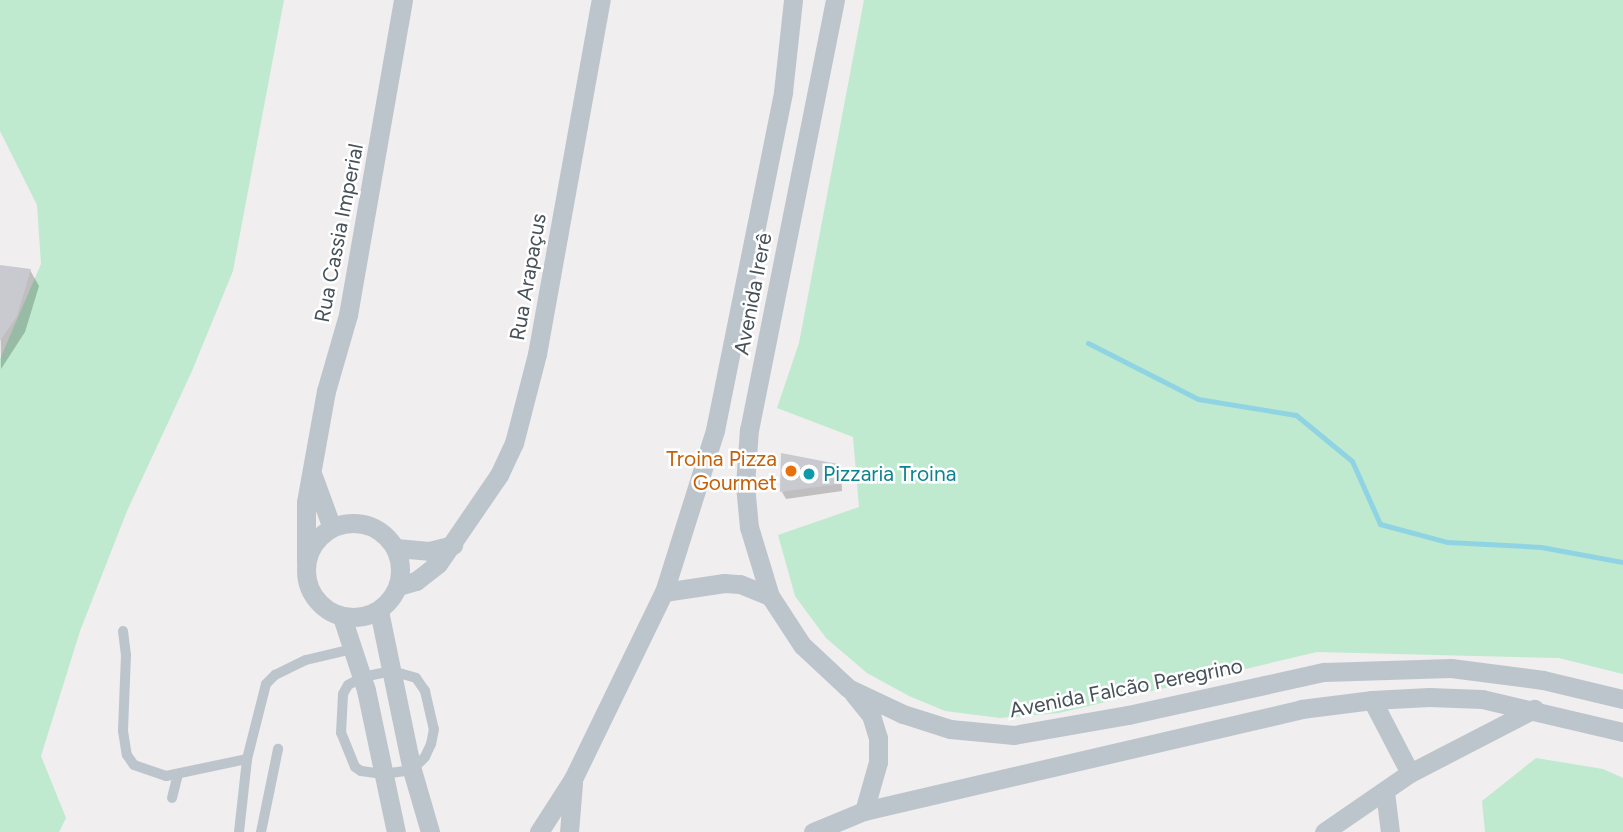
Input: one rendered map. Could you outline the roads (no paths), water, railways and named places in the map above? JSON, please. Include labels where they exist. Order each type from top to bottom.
[{"type":"street","name":"Rua Cassia Imperial","points":[[306,562],[304,522],[326,391],[348,315],[403,0]]},
{"type":"street","name":"Rua Arapaçus","points":[[398,586],[416,581],[429,572],[453,545],[499,475],[514,443],[537,354],[601,0]]},
{"type":"street","name":"Avenida Irerê","points":[[664,592],[715,430],[783,92],[793,0]]},
{"type":"street","name":"Avenida Irerê","points":[[770,596],[748,527],[745,485],[749,429],[835,0]]},
{"type":"street","name":"Rua Cassia Imperial","points":[[312,473],[332,528]]},
{"type":"street","points":[[346,523],[375,528],[396,548],[401,573],[398,586],[391,600],[379,611],[355,618],[342,617],[329,611],[310,590],[306,562],[311,548],[332,528],[346,523]]},
{"type":"street","points":[[396,548],[429,551],[453,545]]},
{"type":"street","points":[[538,832],[573,779],[664,592],[724,583],[740,584],[770,596]]},
{"type":"street","name":"Avenida Falcão Peregrino","points":[[770,596],[802,645],[848,688],[903,714],[950,729],[1014,735],[1128,715],[1324,672],[1451,668],[1543,680],[1623,699]]},
{"type":"street","points":[[379,611],[412,770],[430,832]]},
{"type":"street","points":[[342,617],[363,677],[396,832]]},
{"type":"street","points":[[848,688],[871,715],[878,738],[878,762],[864,811]]},
{"type":"street","points":[[369,703],[397,697]]},
{"type":"street","points":[[813,832],[864,811],[1301,709],[1371,700],[1429,697],[1482,699],[1534,709],[1623,732]]},
{"type":"street","points":[[1371,700],[1410,773]]},
{"type":"street","points":[[1324,832],[1410,773],[1534,709]]},
{"type":"street","points":[[569,832],[573,779]]},
{"type":"street","points":[[1385,792],[1390,832]]},
{"type":"lane","points":[[123,631],[126,655],[123,731],[127,755],[134,765],[154,774],[178,774],[247,759]]},
{"type":"lane","points":[[239,832],[247,759],[266,684],[275,675],[306,660],[352,649]]},
{"type":"lane","points":[[392,671],[416,678],[425,691],[434,729],[431,744],[425,757],[412,770],[369,773],[355,767],[341,733],[343,694],[348,685],[363,677],[392,671]]},
{"type":"lane","points":[[261,832],[278,749]]},
{"type":"lane","points":[[172,798],[178,774]]},
{"type":"waterway","points":[[1088,343],[1198,399],[1296,415],[1352,461],[1380,524],[1447,542],[1541,547],[1623,562]]},
{"type":"place","name":"Troina Pizza Gourmet","points":[[791,471]]},
{"type":"place","name":"Pizzaria Troina","points":[[809,474]]}]
